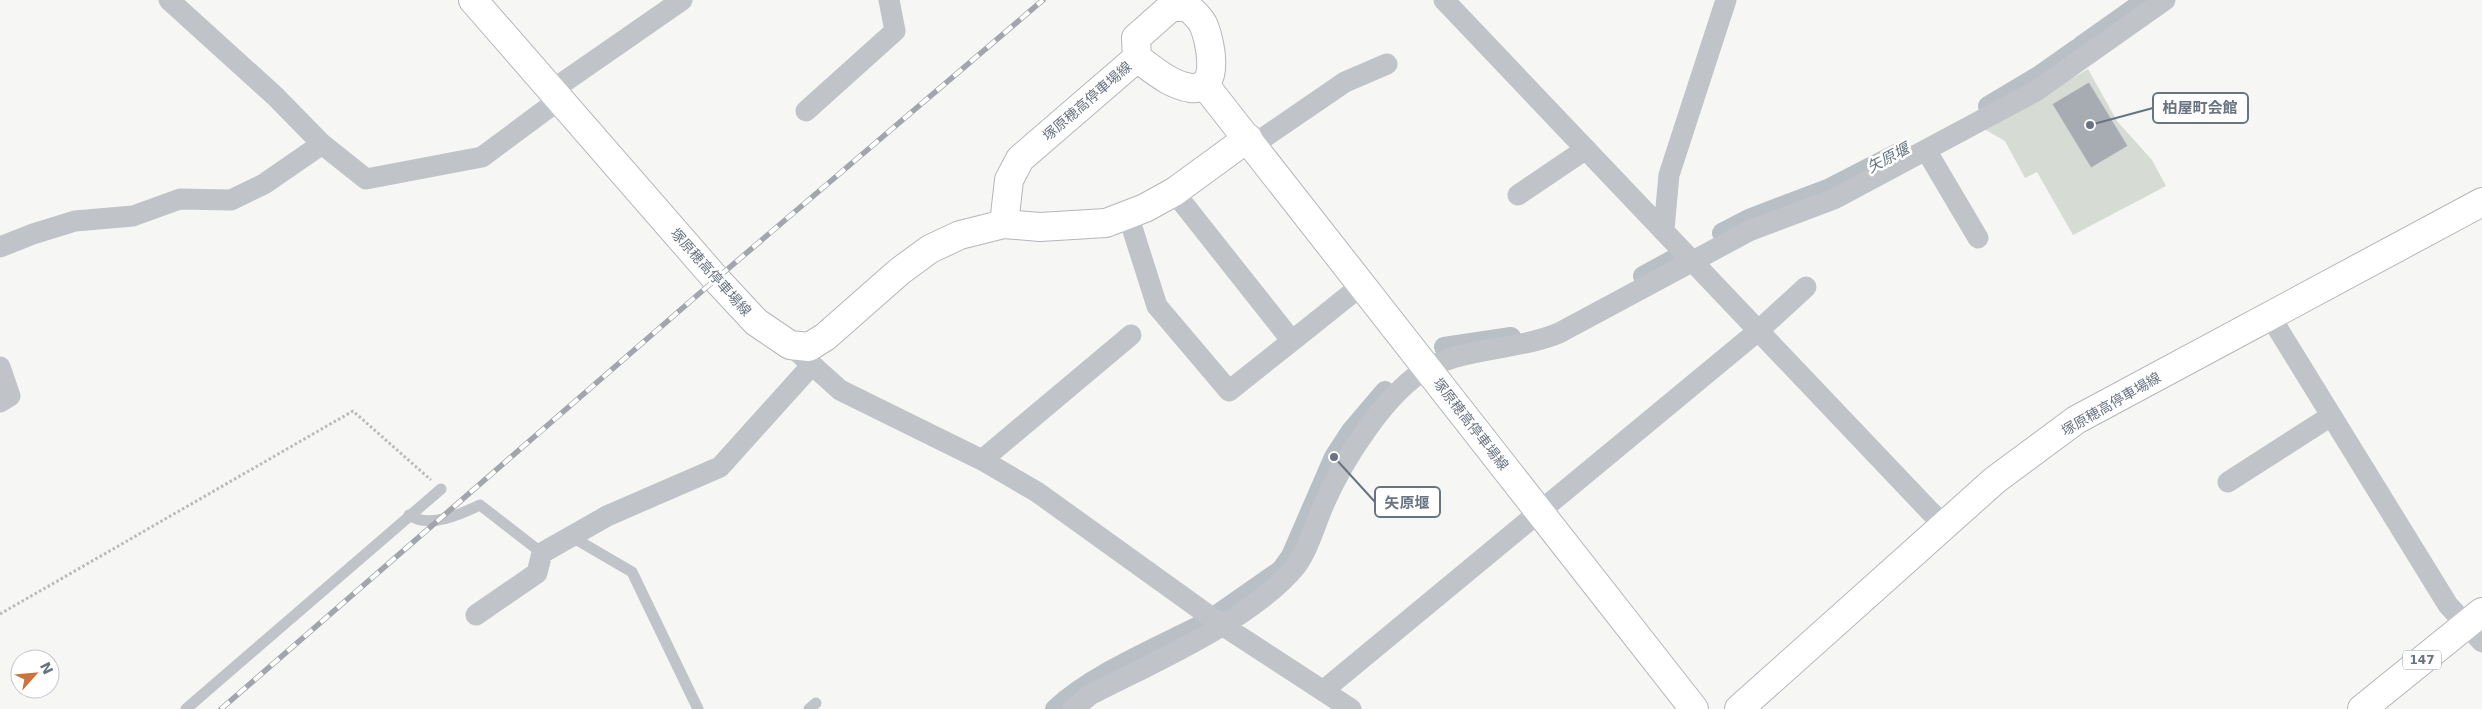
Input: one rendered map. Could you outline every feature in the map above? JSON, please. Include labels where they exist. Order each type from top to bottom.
[{"type":"main road","name":"塚原穂高停車場線","points":[[473,0],[716,280],[756,322],[790,345]]},
{"type":"main road","name":"塚原穂高停車場線","points":[[1191,3],[1203,22],[1211,46],[1213,69],[1204,84],[1193,88],[1169,82],[1137,58],[1136,38],[1171,7],[1191,3]]},
{"type":"main road","name":"塚原穂高停車場線","points":[[1004,224],[1009,180],[1020,159],[1137,58]]},
{"type":"main road","name":"塚原穂高停車場線","points":[[1204,84],[1694,709]]},
{"type":"main road","points":[[790,345],[809,346],[825,337],[900,271],[930,250],[960,235],[1004,224],[1072,226],[1106,223],[1128,215],[1174,192],[1251,142]]},
{"type":"main road","name":"塚原穂高停車場線","points":[[1739,709],[1995,480],[2076,420],[2482,202]]},
{"type":"main road","name":"147","points":[[2362,709],[2477,626]]},
{"type":"street","points":[[169,0],[275,96],[322,144],[366,179],[482,157],[548,108],[557,95],[561,84],[676,2]]},
{"type":"street","points":[[806,111],[895,31],[889,0]]},
{"type":"street","points":[[1444,0],[1664,229],[1692,262],[1944,526]]},
{"type":"street","points":[[1664,229],[1669,174],[1726,0]]},
{"type":"street","points":[[1073,709],[1090,696],[1222,625],[1283,582],[1298,563],[1333,482],[1353,447],[1402,388],[1428,368],[1445,361],[1537,342],[1552,336],[1749,231],[1834,199],[2036,91],[2165,0]]},
{"type":"street","points":[[1251,142],[1345,82],[1388,64]]},
{"type":"street","points":[[0,247],[75,221],[133,216],[180,199],[231,200],[264,184],[322,144]]},
{"type":"street","points":[[1518,195],[1586,149]]},
{"type":"street","points":[[1926,150],[1978,238]]},
{"type":"street","points":[[1174,192],[1292,341]]},
{"type":"street","points":[[1128,215],[1157,306],[1229,391],[1362,285]]},
{"type":"street","points":[[1324,690],[1538,510],[1758,331],[1806,287]]},
{"type":"street","points":[[2270,316],[2448,605],[2477,626]]},
{"type":"street","points":[[982,460],[1131,335]]},
{"type":"street","points":[[790,345],[811,366],[840,390],[982,460],[1037,492],[1222,625],[1324,690],[1350,709]]},
{"type":"street","points":[[0,366],[10,396],[0,402]]},
{"type":"street","points":[[476,615],[537,573],[542,553],[607,516],[720,467],[811,366]]},
{"type":"street","points":[[2228,482],[2331,416]]},
{"type":"lane","points":[[186,709],[441,489]]},
{"type":"lane","points":[[409,515],[414,519],[440,520],[454,517],[480,505],[542,553]]},
{"type":"lane","points":[[572,537],[632,572],[698,709]]},
{"type":"path","points":[[0,614],[353,411],[441,489]]},
{"type":"shaded area","points":[[2088,69],[2117,121],[2152,160],[2166,186],[2073,235],[2037,172],[2025,178],[2005,141],[1984,129]]},
{"type":"building","points":[[2089,82],[2128,146],[2091,168],[2052,104]]},
{"type":"waterway","name":"矢原堰","points":[[2081,46],[2146,0]]},
{"type":"waterway","name":"矢原堰","points":[[1988,106],[2040,75],[2077,49]]},
{"type":"waterway","name":"矢原堰","points":[[1722,233],[1751,218],[1830,188],[1902,151]]},
{"type":"waterway","name":"矢原堰","points":[[1643,276],[1676,258]]},
{"type":"waterway","name":"矢原堰","points":[[1444,347],[1511,337]]},
{"type":"waterway","name":"矢原堰","points":[[1218,614],[1281,570],[1291,556],[1334,457],[1351,431],[1385,391]]},
{"type":"waterway","name":"矢原堰","points":[[1055,709],[1107,672],[1206,622]]},
{"type":"railway","points":[[221,709],[716,279],[1043,0]]},
{"type":"place","name":"柏屋町会館","points":[[2090,125]]},
{"type":"place","name":"矢原堰","points":[[1334,457]]}]
